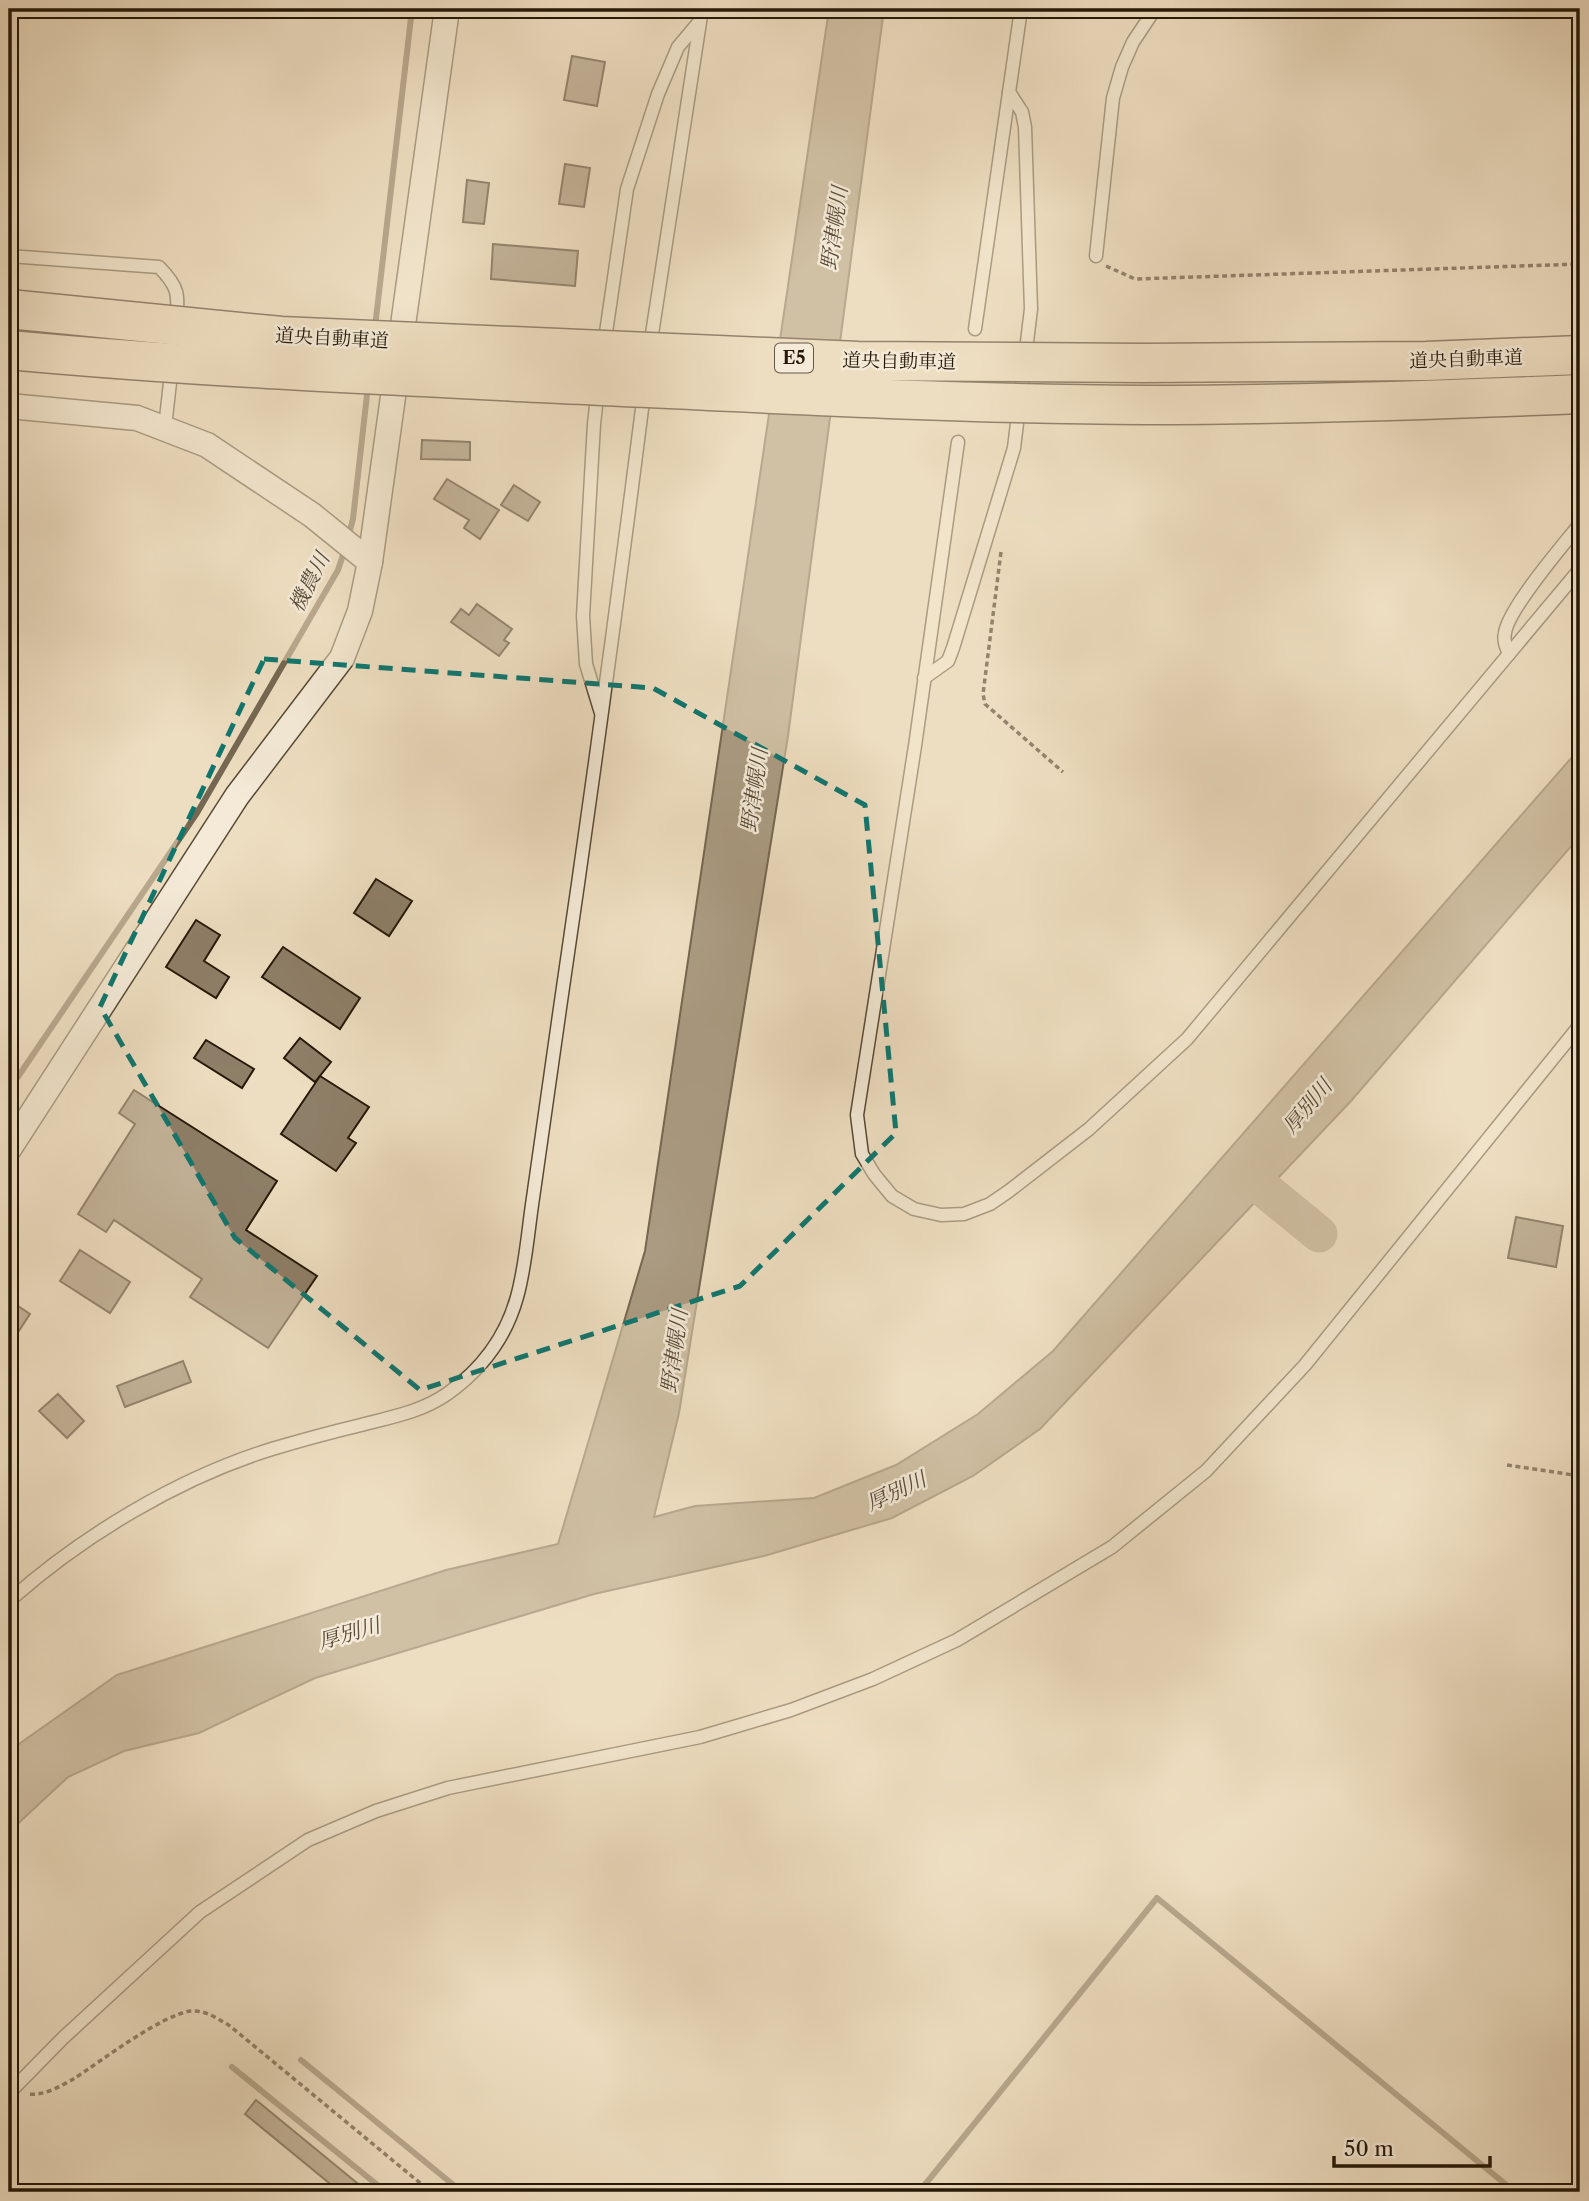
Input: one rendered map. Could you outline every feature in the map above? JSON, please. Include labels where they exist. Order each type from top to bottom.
[{"type":"highway","name":"道央自動車道","points":[[9,309],[281,336],[858,361],[1426,361],[1580,355]]},
{"type":"highway","name":"道央自動車道","points":[[9,350],[140,362],[276,370],[840,397],[1145,405],[1428,400],[1580,394]]},
{"type":"street","points":[[9,1149],[216,828],[342,658],[360,611],[363,556],[447,9]]},
{"type":"street","points":[[9,406],[137,418],[207,445],[312,515],[363,556]]},
{"type":"lane","points":[[975,329],[1021,9]]},
{"type":"lane","points":[[1096,256],[1113,98],[1133,42],[1155,9]]},
{"type":"lane","points":[[649,360],[701,15]]},
{"type":"lane","points":[[602,717],[586,664],[583,616],[594,424],[601,364],[627,189],[658,94],[678,47],[701,15]]},
{"type":"lane","points":[[924,678],[948,661],[953,649],[1014,448],[1031,309],[1025,127],[1023,112],[1009,92]]},
{"type":"lane","points":[[9,257],[159,267],[171,279],[179,295],[166,428]]},
{"type":"lane","points":[[9,1601],[46,1568],[94,1535],[143,1506],[209,1473],[269,1450],[420,1410],[471,1375],[492,1351],[505,1329],[517,1295],[602,717],[647,373]]},
{"type":"lane","points":[[958,442],[857,1115],[862,1153],[874,1174],[892,1196],[914,1209],[941,1215],[964,1214],[1009,1191],[1089,1129],[1187,1039],[1580,569]]},
{"type":"lane","points":[[1508,654],[1504,631],[1511,617],[1548,563],[1580,524]]},
{"type":"lane","points":[[10,2092],[200,1912],[309,1840],[376,1811],[448,1788],[700,1737],[791,1710],[873,1679],[957,1640],[1112,1547],[1206,1471],[1305,1365],[1580,1025]]},
{"type":"path","points":[[1096,256],[1109,269],[1135,279],[1580,264]]},
{"type":"path","points":[[1002,546],[983,694],[985,704],[1063,772]]},
{"type":"path","points":[[1507,1465],[1580,1476]]},
{"type":"path","points":[[10,2092],[35,2095],[64,2085],[171,2017],[192,2011],[210,2014],[230,2026],[431,2192]]},
{"type":"highlighted area","points":[[264,659],[653,688],[865,805],[896,1133],[740,1286],[420,1390],[235,1238],[100,1007]]},
{"type":"water","points":[[829,9],[884,9],[788,736],[679,1413],[654,1517],[695,1506],[814,1498],[896,1465],[978,1414],[1053,1351],[1580,748],[1580,836],[1351,1101],[1040,1429],[973,1476],[892,1518],[764,1556],[594,1594],[315,1678],[199,1733],[124,1751],[68,1777],[9,1832],[9,1751],[117,1675],[446,1570],[558,1544],[645,1251]]},
{"type":"building","points":[[572,56],[605,62],[597,106],[564,100]]},
{"type":"building","points":[[565,164],[590,168],[584,207],[559,204]]},
{"type":"building","points":[[467,180],[489,183],[484,224],[463,222]]},
{"type":"building","points":[[493,244],[578,251],[575,286],[491,279]]},
{"type":"building","points":[[422,440],[470,442],[470,460],[421,459]]},
{"type":"building","points":[[447,479],[499,510],[480,539],[464,528],[469,520],[434,499]]},
{"type":"building","points":[[514,485],[540,502],[528,521],[501,505]]},
{"type":"building","points":[[477,604],[512,629],[504,640],[509,643],[499,656],[451,622],[461,609],[469,615]]},
{"type":"building","points":[[376,879],[412,901],[389,936],[354,913]]},
{"type":"building","points":[[196,920],[220,935],[204,961],[229,977],[216,998],[166,967]]},
{"type":"building","points":[[283,947],[360,998],[340,1029],[262,977]]},
{"type":"building","points":[[300,1038],[331,1062],[315,1082],[284,1058]]},
{"type":"building","points":[[206,1040],[254,1069],[242,1088],[194,1058]]},
{"type":"building","points":[[320,1076],[369,1107],[348,1138],[356,1143],[336,1171],[281,1134]]},
{"type":"building","points":[[134,1090],[277,1181],[246,1230],[317,1276],[268,1348],[190,1297],[202,1279],[114,1220],[106,1232],[78,1214],[135,1124],[119,1113]]},
{"type":"building","points":[[1516,1217],[1563,1226],[1556,1267],[1508,1258]]},
{"type":"building","points":[[80,1250],[130,1282],[110,1313],[60,1281]]},
{"type":"building","points":[[9,1300],[30,1314],[9,1346]]},
{"type":"building","points":[[183,1361],[191,1382],[125,1407],[117,1386]]},
{"type":"building","points":[[58,1394],[84,1421],[67,1438],[39,1411]]},
{"type":"building","points":[[256,2100],[368,2192],[340,2192],[245,2114]]},
{"type":"waterway","name":"機農川","points":[[375,327],[412,9]]},
{"type":"waterway","name":"機農川","points":[[348,538],[353,519],[368,386]]},
{"type":"waterway","name":"機農川","points":[[9,1090],[197,813],[338,570],[345,549]]},
{"type":"waterway","points":[[1248,1176],[1319,1234]]},
{"type":"waterway","points":[[919,2192],[1157,1898],[1515,2192]]},
{"type":"waterway","points":[[301,2060],[462,2192]]},
{"type":"waterway","points":[[232,2067],[386,2192]]},
{"type":"water label","name":"野津幌川","points":[[834,228]]},
{"type":"water label","name":"野津幌川","points":[[754,790]]},
{"type":"water label","name":"厚別川","points":[[1307,1106]]},
{"type":"water label","name":"野津幌川","points":[[674,1351]]},
{"type":"water label","name":"厚別川","points":[[896,1491]]},
{"type":"water label","name":"厚別川","points":[[349,1633]]}]
